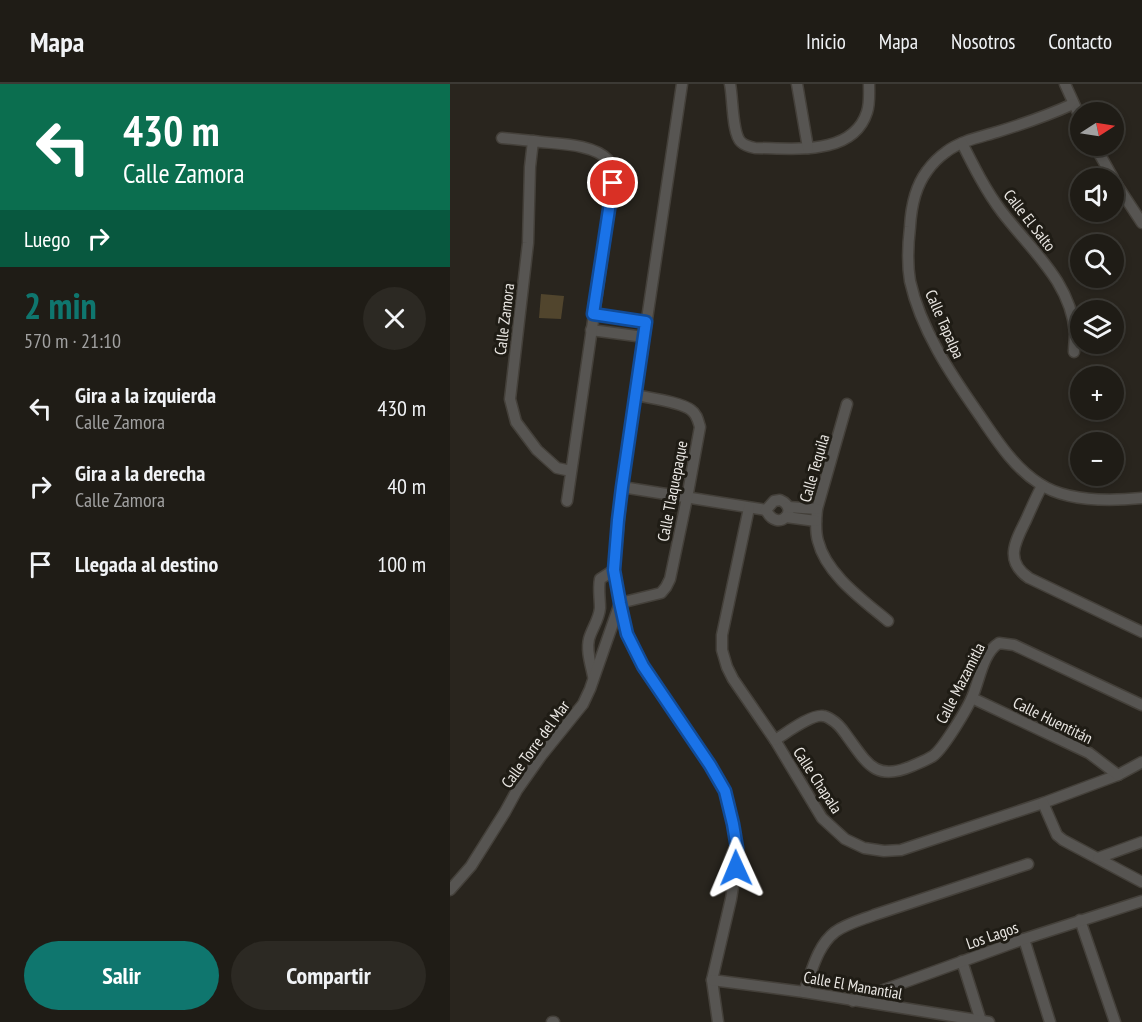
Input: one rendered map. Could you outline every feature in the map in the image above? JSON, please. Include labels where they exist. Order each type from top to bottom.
[{"type":"street","points":[[682,84],[622,487],[614,570],[627,634],[643,666],[710,765],[725,791],[729,805],[737,848],[736,868],[712,980],[718,1022]]},
{"type":"street","points":[[729,84],[738,137],[747,146],[755,148],[808,148],[840,142],[860,126],[867,114],[869,84]]},
{"type":"street","points":[[797,84],[808,148]]},
{"type":"street","points":[[1065,84],[1072,102]]},
{"type":"street","name":"Calle Tapalpa","points":[[1070,105],[1026,123],[962,143],[947,150],[936,161],[926,172],[916,192],[911,210],[907,248],[910,280],[919,311],[951,375],[1003,449],[1022,470],[1042,486],[1068,496],[1100,500],[1142,498]]},
{"type":"street","points":[[502,138],[590,149],[600,153],[608,160],[613,171],[567,501]]},
{"type":"street","name":"Calle Zamora","points":[[533,141],[528,243],[510,399],[516,422],[537,450],[557,468],[572,471]]},
{"type":"street","name":"Calle El Salto","points":[[962,143],[975,169],[1002,211],[1042,258],[1060,284],[1070,306]]},
{"type":"street","points":[[1124,196],[1142,223]]},
{"type":"street","points":[[593,314],[646,322]]},
{"type":"street","points":[[591,330],[644,337]]},
{"type":"street","name":"Calle Tlaquepaque","points":[[620,603],[653,596],[661,593],[666,587],[672,571],[700,427],[698,418],[691,410],[636,395]]},
{"type":"street","name":"Calle Tequila","points":[[847,404],[817,509],[818,541],[828,563],[849,588],[888,621]]},
{"type":"street","points":[[1042,486],[1015,542],[1013,553],[1016,565],[1029,578],[1142,632]]},
{"type":"street","points":[[622,487],[766,510]]},
{"type":"street","points":[[780,500],[785,502],[787,512],[782,520],[778,520],[769,515],[766,510],[774,501],[780,500]]},
{"type":"street","name":"Calle Chapala","points":[[749,508],[722,635],[722,650],[733,680],[775,740],[822,818],[845,839],[864,848],[884,851],[901,850],[1118,776],[1142,762]]},
{"type":"street","points":[[787,512],[817,509]]},
{"type":"street","points":[[787,512],[816,521]]},
{"type":"street","points":[[594,680],[588,640],[600,609],[600,579],[614,570]]},
{"type":"street","name":"Calle Torre del Mar","points":[[450,890],[471,866],[541,756],[583,704],[594,680],[620,603]]},
{"type":"street","name":"Calle Mazamitla","points":[[775,740],[814,717],[823,716],[838,723],[874,770],[886,772],[909,767],[934,756],[944,745],[972,698],[992,647],[999,643],[1014,645],[1142,705]]},
{"type":"street","name":"Calle Huentitán","points":[[972,698],[1089,753],[1118,776]]},
{"type":"street","points":[[1043,802],[1057,835],[1062,840],[1142,882]]},
{"type":"street","points":[[1098,858],[1142,843]]},
{"type":"street","points":[[804,992],[820,949],[836,931],[874,915],[1028,864]]},
{"type":"street","name":"Los Lagos","points":[[853,1000],[1080,920],[1141,905]]},
{"type":"street","points":[[1080,920],[1115,1022]]},
{"type":"street","points":[[1024,939],[1050,1022]]},
{"type":"street","points":[[962,961],[985,1021]]},
{"type":"street","name":"Calle El Manantial","points":[[712,980],[853,1000],[941,1018],[985,1021]]},
{"type":"shaded area","points":[[541,294],[564,296],[561,319],[539,318]]},
{"type":"route","points":[[613,183],[593,314],[646,322],[622,487],[614,570],[627,634],[643,666],[725,791],[737,848],[736,868]]}]
